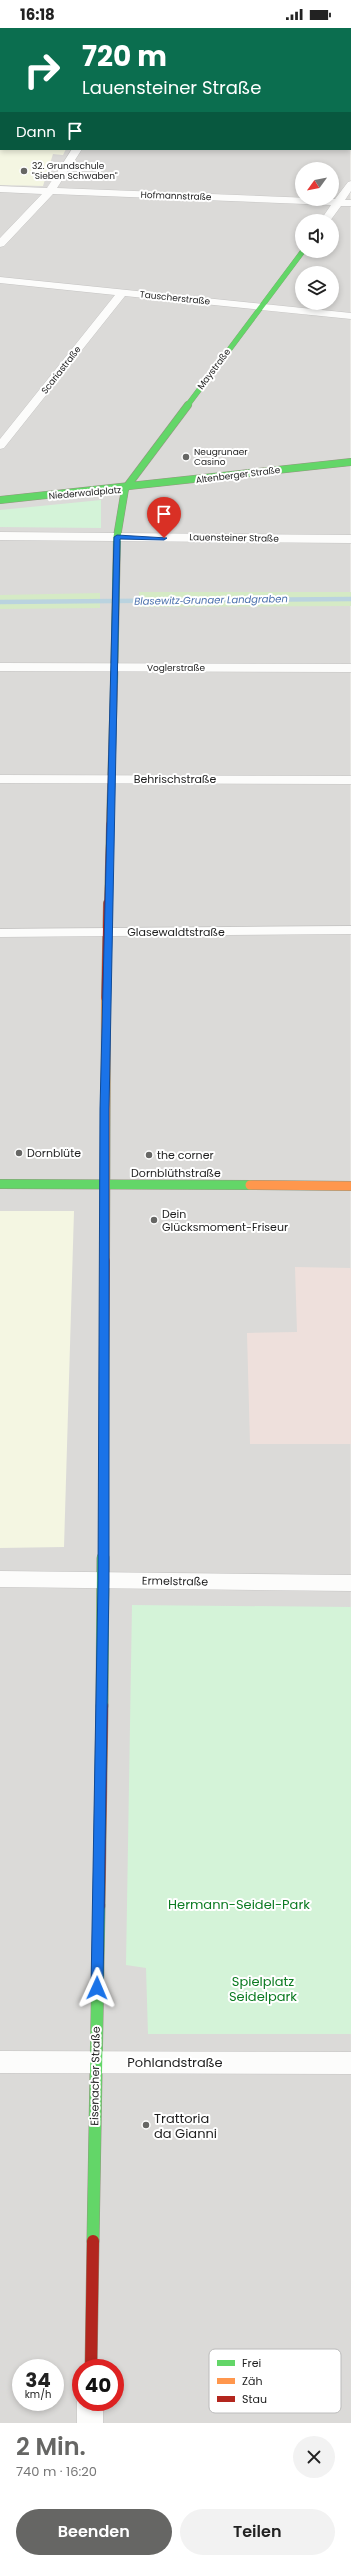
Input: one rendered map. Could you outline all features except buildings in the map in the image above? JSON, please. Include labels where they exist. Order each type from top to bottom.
[{"type":"street","points":[[0,244],[51,190],[76,150]]},
{"type":"street","points":[[339,203],[351,184]]},
{"type":"street","name":"Hofmannstraße","points":[[0,189],[295,201]]},
{"type":"street","name":"Hofmannstraße","points":[[339,203],[351,203]]},
{"type":"street","name":"Maystraße","points":[[125,488],[298,258]]},
{"type":"street","name":"Tauscherstraße","points":[[0,280],[351,316]]},
{"type":"street","name":"Scariastraße","points":[[0,446],[122,293]]},
{"type":"street","name":"Altenberger Straße","points":[[125,488],[351,462]]},
{"type":"street","name":"Niederwaldplatz","points":[[0,500],[125,488],[117,537]]},
{"type":"street","points":[[0,536],[117,537]]},
{"type":"street","name":"Lauensteiner Straße","points":[[117,537],[351,540]]},
{"type":"street","name":"Eisenacher Straße","points":[[91,2359],[104,1581],[103,1184],[107,932],[117,537]]},
{"type":"street","name":"Voglerstraße","points":[[0,667],[351,668]]},
{"type":"street","name":"Behrischstraße","points":[[0,779],[351,780]]},
{"type":"street","name":"Glasewaldtstraße","points":[[0,933],[351,930]]},
{"type":"street","name":"Dornblüthstraße","points":[[0,1184],[351,1186]]},
{"type":"street","name":"Ermelstraße","points":[[0,1579],[351,1583]]},
{"type":"street","name":"Pohlandstraße","points":[[0,2062],[351,2063]]},
{"type":"street","points":[[90,2411],[90,2423]]},
{"type":"shaded area","points":[[0,150],[350,150],[351,2423],[0,2423]]},
{"type":"shaded area","name":"32. Grundschule \"Sieben Schwaben\"","points":[[0,150],[66,150],[63,155],[53,154],[43,186],[0,185]]},
{"type":"shaded area","points":[[0,1211],[74,1211],[64,1547],[0,1548]]},
{"type":"shaded area","points":[[295,1267],[351,1268],[351,1444],[250,1444],[247,1333],[297,1332]]},
{"type":"green space","points":[[101,500],[101,528],[0,527],[0,510]]},
{"type":"green space","points":[[139,592],[351,592],[351,606],[139,607]]},
{"type":"green space","points":[[100,593],[100,608],[0,609],[0,595]]},
{"type":"green space","name":"Hermann-Seidel-Park","points":[[132,1605],[351,1607],[351,2034],[148,2034],[146,1968],[126,1965]]},
{"type":"waterway","name":"Blasewitz‐Grunaer Landgraben","points":[[0,602],[351,599]]},
{"type":"traffic: fast","points":[[114,685],[117,537],[125,489],[298,258]]},
{"type":"traffic: fast","points":[[0,500],[351,462]]},
{"type":"traffic: fast","points":[[0,1184],[250,1185]]},
{"type":"traffic: fast","points":[[102,1706],[104,1462]]},
{"type":"traffic: fast","points":[[93,2241],[99,1906]]},
{"type":"traffic: slow","points":[[110,824],[114,685]]},
{"type":"traffic: slow","points":[[105,1260],[106,998]]},
{"type":"traffic: slow","points":[[250,1185],[351,1186]]},
{"type":"traffic: jam","points":[[106,998],[110,824]]},
{"type":"traffic: jam","points":[[104,1462],[105,1260]]},
{"type":"traffic: jam","points":[[99,1906],[102,1706]]},
{"type":"traffic: jam","points":[[91,2359],[93,2241]]},
{"type":"place","name":"32. Grundschule \"Sieben Schwaben\"","points":[[24,171]]},
{"type":"place","name":"Neugrunaer Casino","points":[[186,457]]},
{"type":"place","name":"Dornblüte","points":[[19,1153]]},
{"type":"place","name":"the corner","points":[[149,1155]]},
{"type":"place","name":"Dein Glücksmoment-Friseur","points":[[154,1220]]},
{"type":"place","name":"Trattoria da Gianni","points":[[146,2125]]},
{"type":"route","points":[[97,1988],[104,1581],[104,1109],[107,917],[117,537],[164,538]]},
{"type":"park label","name":"Spielplatz Seidelpark","points":[[263,1988]]}]
